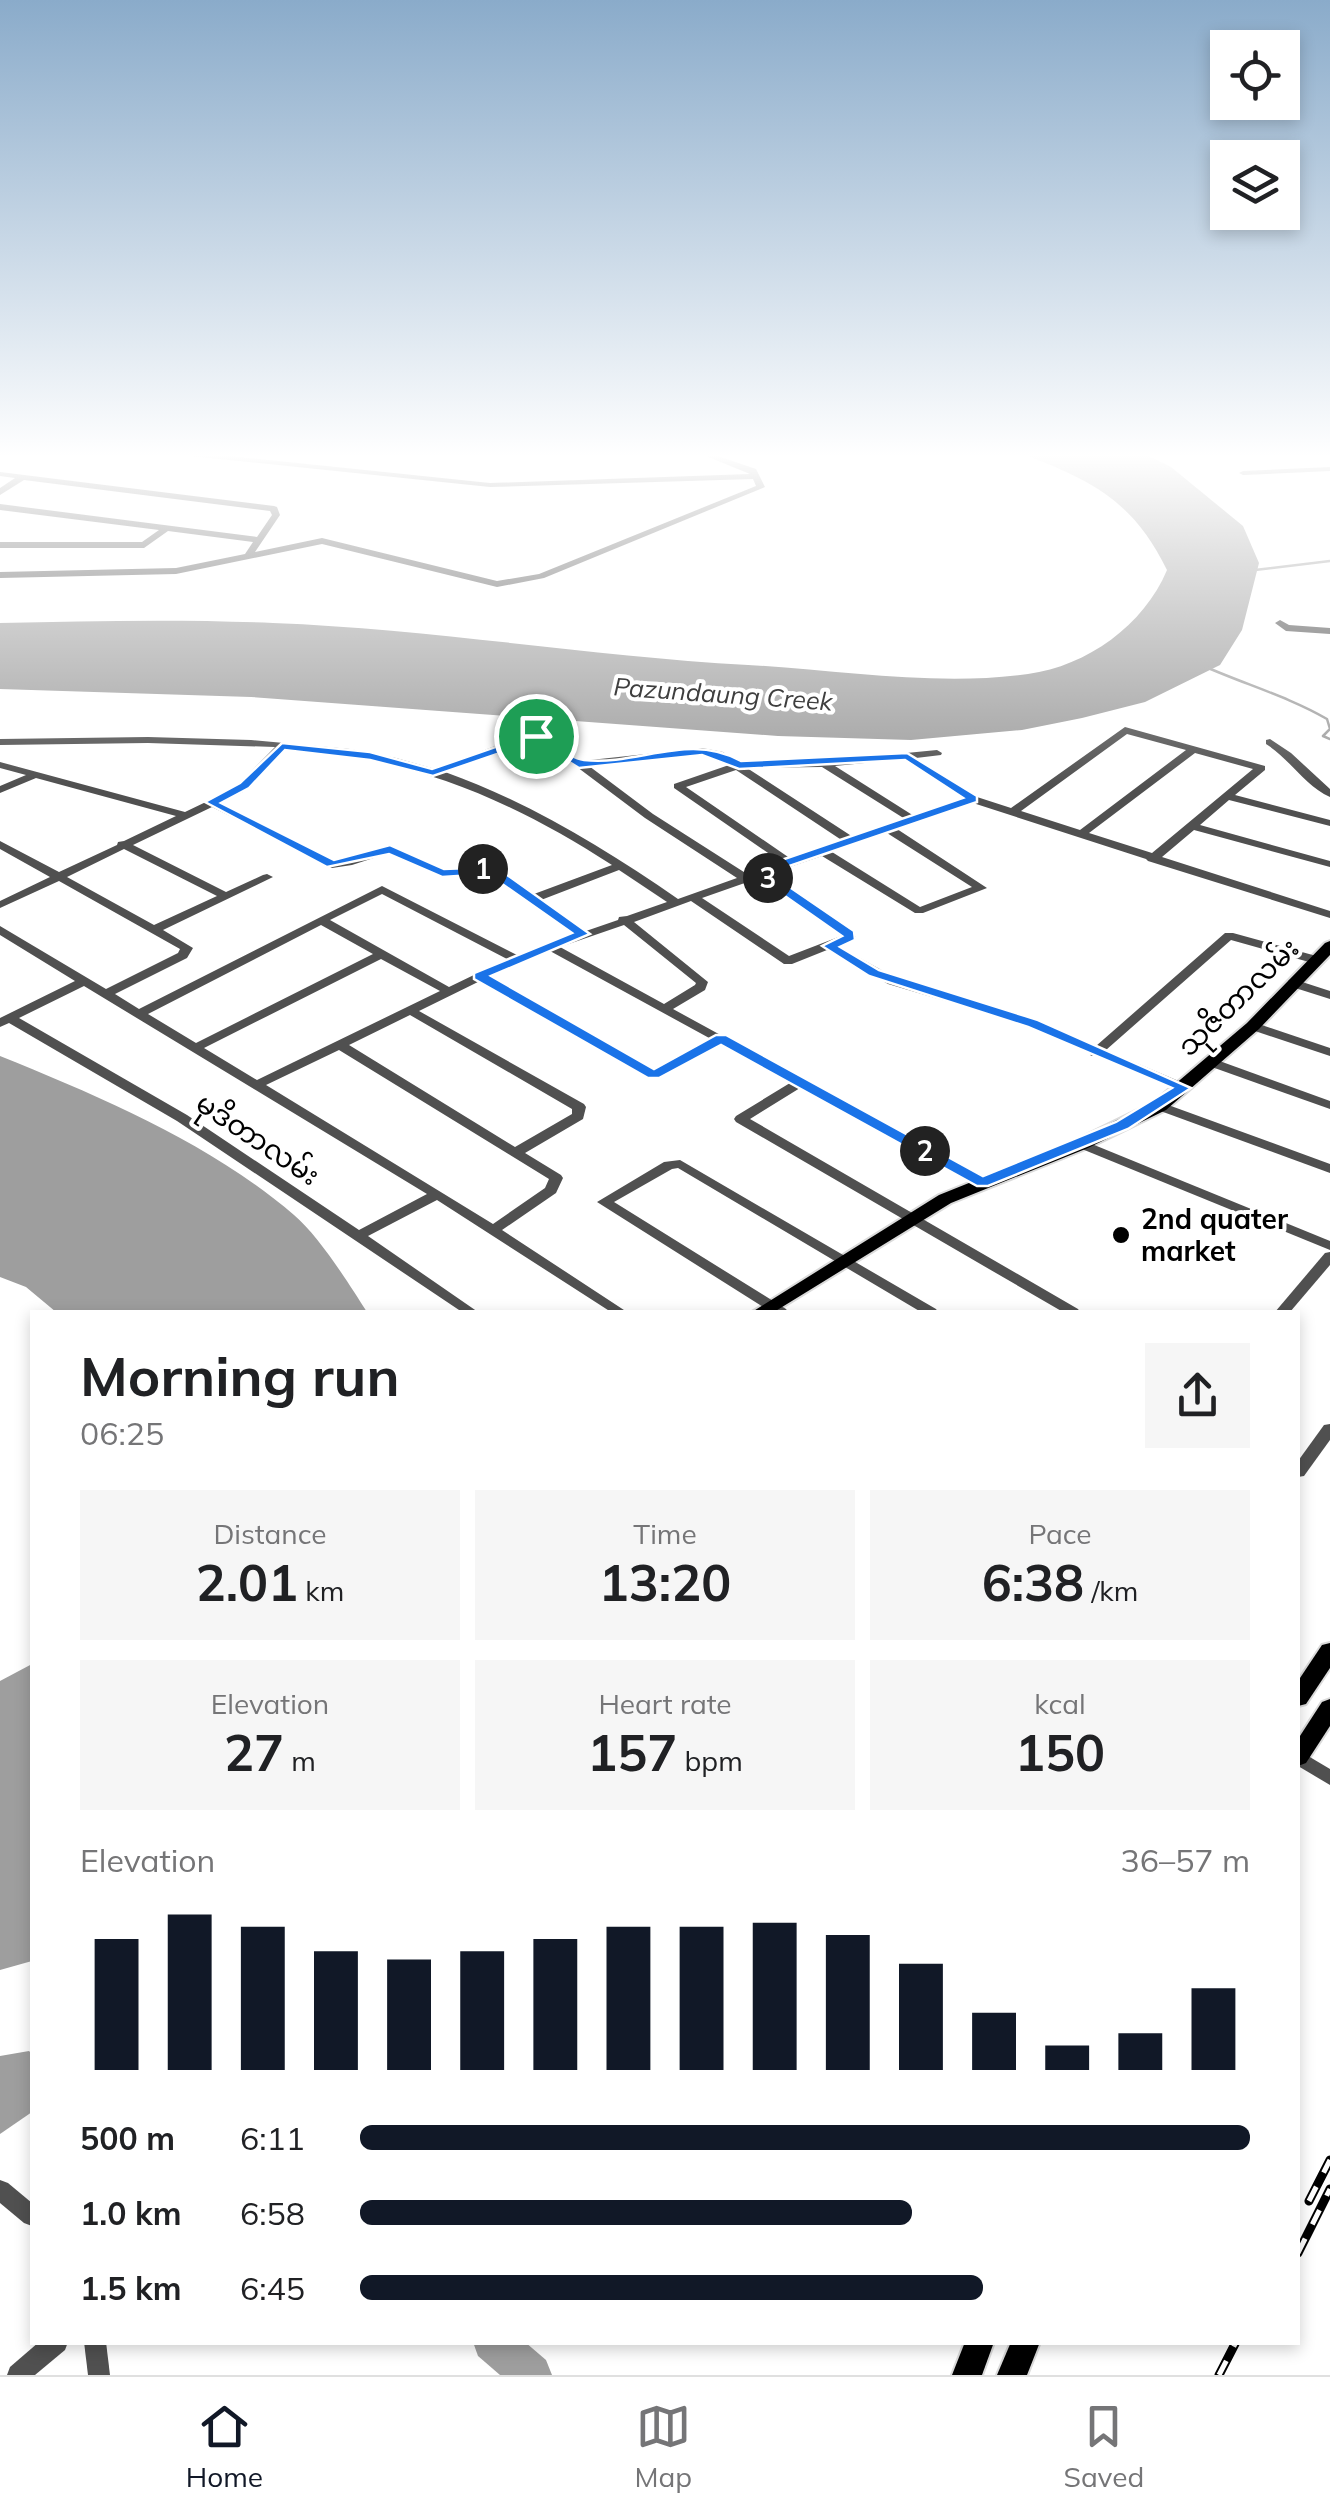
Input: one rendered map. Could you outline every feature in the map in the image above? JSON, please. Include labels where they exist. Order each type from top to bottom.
[{"type":"main road","name":"သုဇိတာလမ်း","points":[[771,1310],[910,1218],[982,1182],[1082,1144],[1160,1106],[1214,1063],[1330,946]]},
{"type":"main road","points":[[1300,1695],[1330,1651]]},
{"type":"main road","points":[[1300,1754],[1330,1708]]},
{"type":"main road","points":[[967,2375],[979,2345]]},
{"type":"main road","points":[[1012,2375],[1025,2345]]},
{"type":"street","points":[[0,574],[176,571],[204,565]]},
{"type":"street","points":[[420,565],[498,584],[569,565]]},
{"type":"street","points":[[1012,812],[1125,730],[1261,769]]},
{"type":"street","points":[[433,773],[536,736],[742,878]]},
{"type":"street","points":[[0,742],[282,746],[370,756],[433,773],[551,823],[621,864],[674,902]]},
{"type":"street","points":[[1270,742],[1292,754],[1314,783],[1330,794]]},
{"type":"street","points":[[0,905],[245,786],[282,746]]},
{"type":"street","points":[[1080,835],[1195,748]]},
{"type":"street","points":[[579,764],[702,751],[719,754],[850,840]]},
{"type":"street","points":[[788,862],[678,786],[739,765],[824,764],[937,753]]},
{"type":"street","points":[[907,756],[973,799],[1330,916]]},
{"type":"street","points":[[824,764],[912,819]]},
{"type":"street","points":[[0,765],[183,816]]},
{"type":"street","points":[[1152,859],[1261,769]]},
{"type":"street","points":[[0,790],[35,775]]},
{"type":"street","points":[[1229,797],[1330,823]]},
{"type":"street","points":[[257,1086],[516,959],[973,799]]},
{"type":"street","points":[[211,802],[332,864],[348,863],[390,849],[442,873],[491,870],[583,934]]},
{"type":"street","points":[[1193,826],[1330,864]]},
{"type":"street","points":[[821,850],[919,911],[978,890],[980,885],[887,828]]},
{"type":"street","points":[[0,844],[155,929],[188,952],[106,994]]},
{"type":"street","points":[[122,844],[226,896]]},
{"type":"street","points":[[535,898],[621,864]]},
{"type":"street","points":[[692,896],[788,960],[850,938],[759,872]]},
{"type":"street","points":[[155,929],[268,876]]},
{"type":"street","points":[[138,1014],[382,889],[516,959]]},
{"type":"street","points":[[623,919],[702,982],[701,987],[665,1008]]},
{"type":"street","points":[[323,921],[448,990]]},
{"type":"street","points":[[0,930],[437,1194],[617,1310]]},
{"type":"street","points":[[1094,1053],[1229,936],[1316,960]]},
{"type":"street","points":[[0,948],[16,940]]},
{"type":"street","points":[[549,946],[982,1182]]},
{"type":"street","points":[[829,946],[892,980],[1015,1017],[1183,1088]]},
{"type":"street","points":[[194,1048],[381,954]]},
{"type":"street","points":[[480,976],[654,1075],[721,1038]]},
{"type":"street","points":[[5,1021],[84,981]]},
{"type":"street","points":[[1293,983],[1330,995]]},
{"type":"street","points":[[409,1010],[579,1107],[578,1116],[517,1152]]},
{"type":"street","name":"မုဒိတာလမ်း","points":[[5,1021],[182,1118],[468,1310]]},
{"type":"street","points":[[1253,1026],[1330,1052]]},
{"type":"street","points":[[338,1044],[517,1152],[558,1182],[493,1230]]},
{"type":"street","points":[[1214,1063],[1330,1105]]},
{"type":"street","points":[[800,1082],[741,1119],[1070,1310]]},
{"type":"street","points":[[1160,1106],[1330,1169]]},
{"type":"street","points":[[1082,1144],[1330,1246]]},
{"type":"street","points":[[771,1310],[604,1202],[669,1165],[680,1164],[928,1310]]},
{"type":"street","points":[[358,1236],[437,1194]]},
{"type":"street","points":[[1284,1310],[1330,1256]]},
{"type":"street","points":[[1300,1469],[1330,1429]]},
{"type":"street","points":[[1300,1758],[1330,1778]]},
{"type":"street","points":[[0,2190],[30,2214]]},
{"type":"street","points":[[18,2375],[53,2345]]},
{"type":"street","points":[[95,2345],[99,2375]]},
{"type":"water","name":"Pazundaung Creek","points":[[1164,565],[1259,565],[1242,630],[1220,665],[1145,702],[1022,730],[911,740],[778,736],[251,697],[0,689],[0,623],[68,622],[205,621],[332,626],[688,661],[924,678],[994,678],[1050,669],[1092,652],[1111,640],[1144,608],[1167,570]]},
{"type":"water","points":[[0,1056],[153,1124],[261,1189],[313,1235],[366,1310],[54,1310],[26,1287],[0,1277]]},
{"type":"water","points":[[30,1665],[30,1962],[0,1970],[0,1681]]},
{"type":"water","points":[[30,2052],[30,2113],[0,2134],[0,2056]]},
{"type":"waterway","points":[[1255,570],[1298,565]]},
{"type":"waterway","points":[[1206,667],[1327,719],[1330,729],[1323,736],[1330,739]]},
{"type":"waterway","points":[[496,2345],[531,2375]]},
{"type":"railway","points":[[1309,2201],[1330,2160]]},
{"type":"railway","points":[[1300,2249],[1330,2189]]},
{"type":"railway","points":[[1219,2375],[1234,2345]]},
{"type":"place","name":"2nd quater market","points":[[1121,1235]]},
{"type":"route","points":[[536,736],[579,764],[702,751],[719,754],[739,765],[824,764],[907,756],[973,799],[759,872],[849,934],[850,938],[829,946],[862,967],[1033,1024],[1183,1088],[1160,1106],[1122,1126],[982,1182],[721,1038],[654,1075],[480,976],[583,934],[491,870],[442,873],[390,849],[348,863],[332,864],[211,802],[245,786],[282,746],[370,756],[433,773],[451,763],[536,736]]}]
